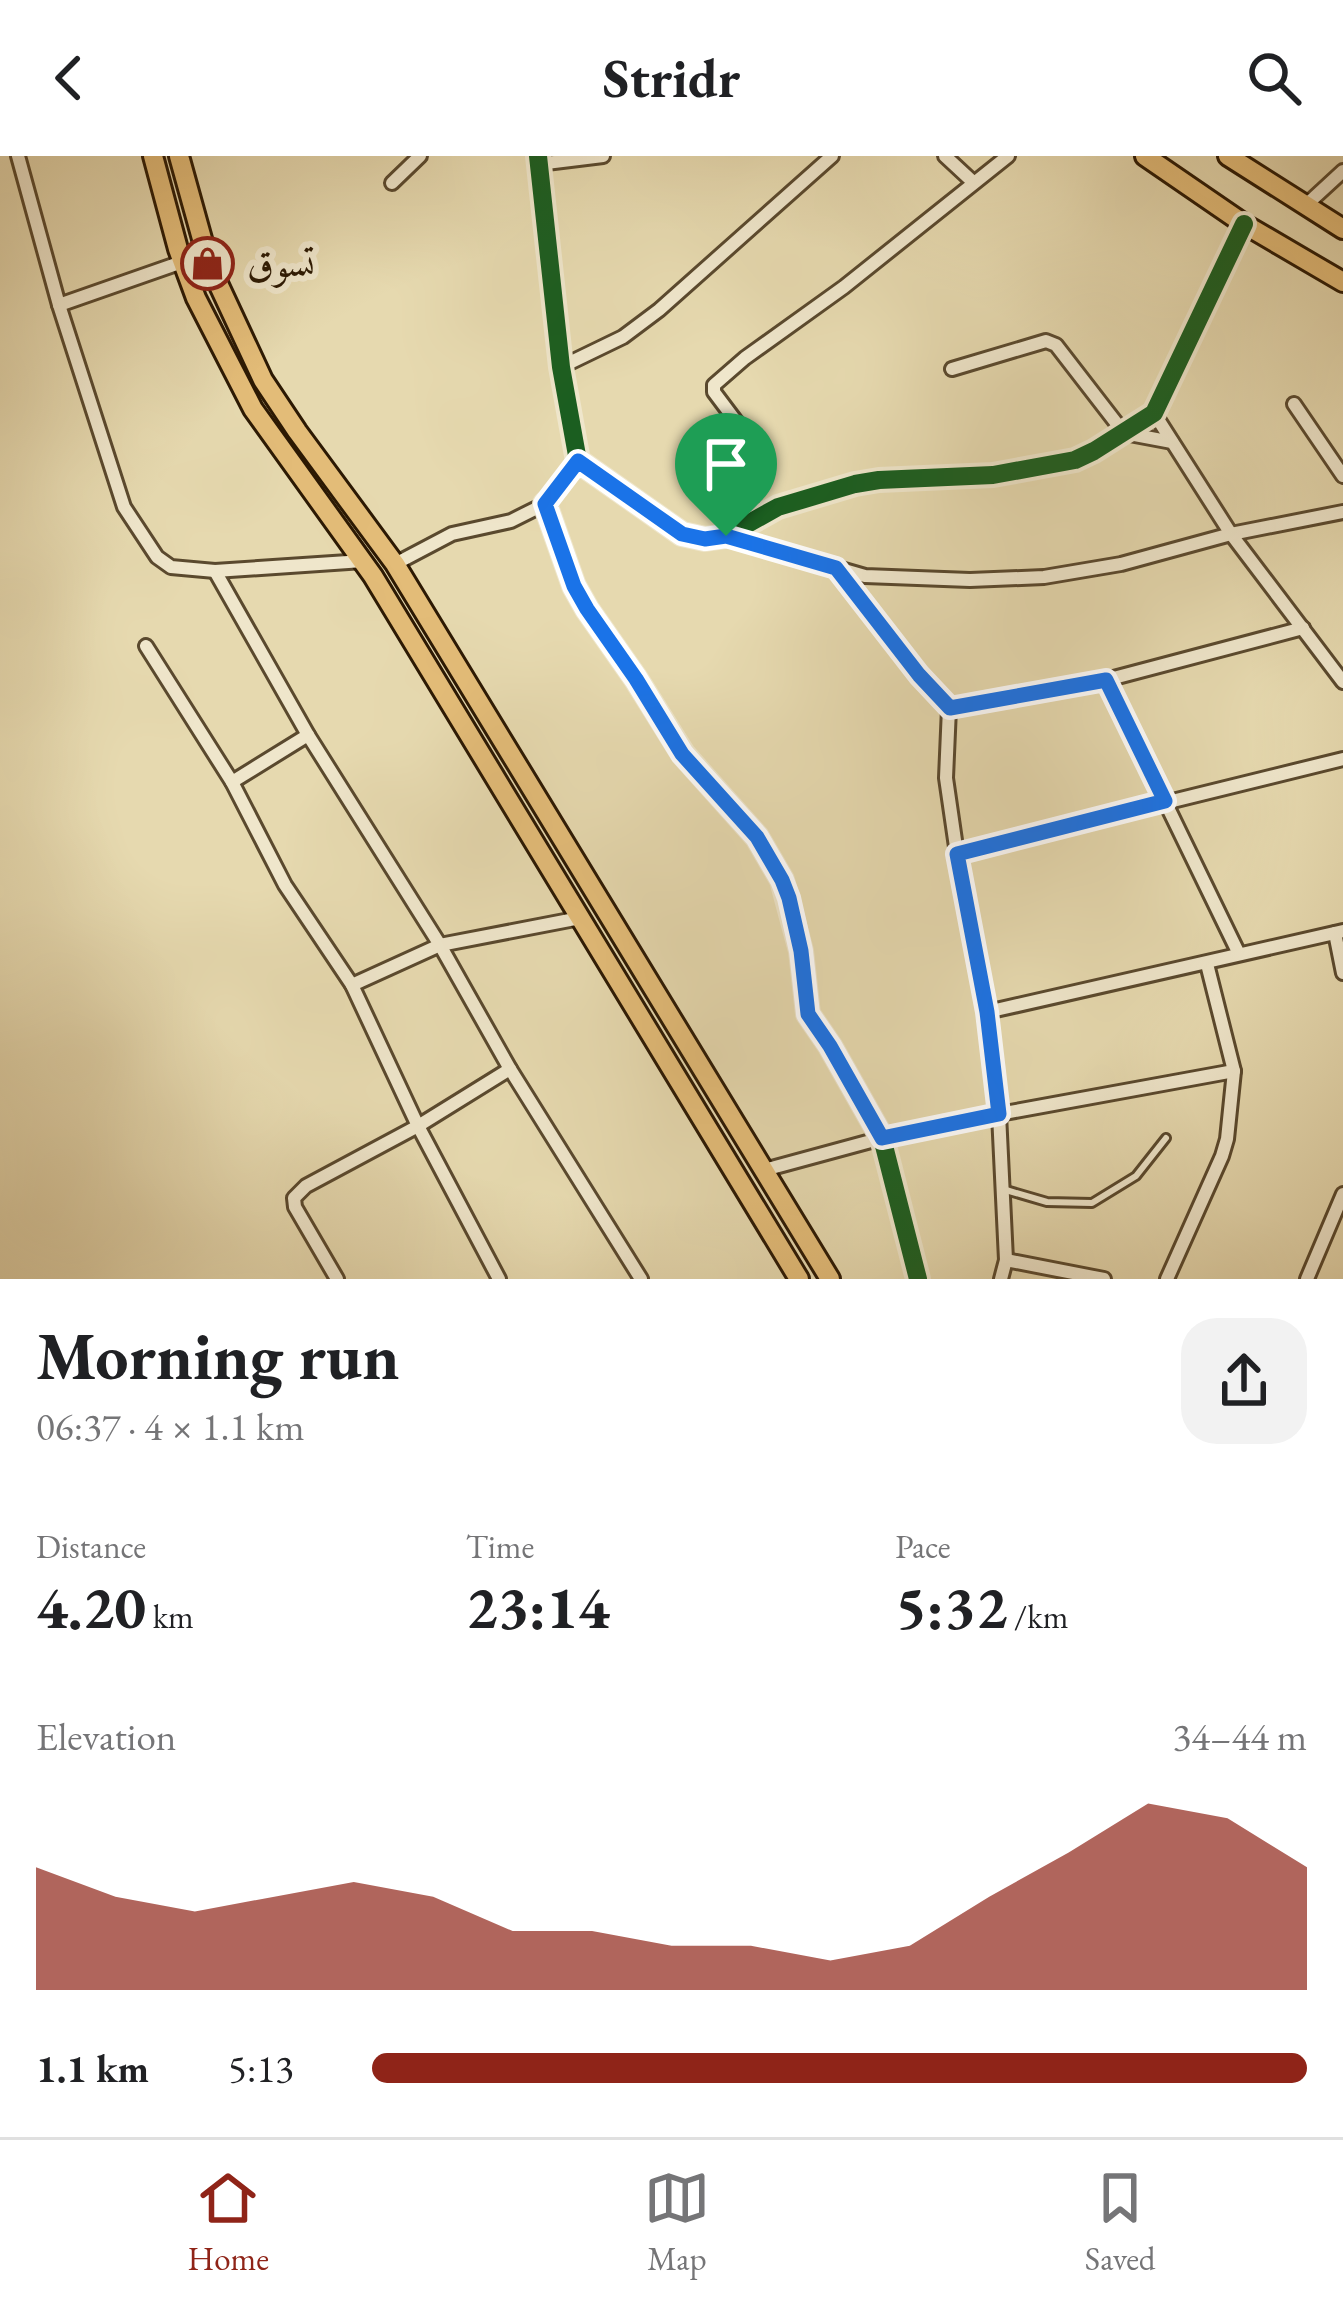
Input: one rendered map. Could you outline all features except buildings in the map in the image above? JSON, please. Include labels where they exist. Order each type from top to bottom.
[{"type":"main road","points":[[153,156],[182,262],[211,332],[253,409],[363,561],[799,1279]]},
{"type":"main road","points":[[179,156],[209,264],[263,380],[395,565],[830,1279]]},
{"type":"main road","points":[[1144,156],[1244,224],[1343,282]]},
{"type":"main road","points":[[1228,156],[1343,229]]},
{"type":"street","points":[[18,156],[124,507],[157,557],[171,567],[215,572],[363,561]]},
{"type":"street","points":[[392,183],[420,156]]},
{"type":"street","points":[[603,156],[538,160],[561,368],[578,461],[682,534],[705,539],[726,536],[778,507],[855,484],[1035,469],[1075,460],[1124,433],[1154,412],[1244,224]]},
{"type":"street","points":[[561,368],[623,337],[659,310],[832,156]]},
{"type":"street","points":[[945,156],[973,182]]},
{"type":"street","points":[[751,521],[750,446],[713,386],[1008,156]]},
{"type":"street","points":[[1305,206],[1343,171]]},
{"type":"street","points":[[59,304],[182,262]]},
{"type":"street","points":[[952,369],[1046,341],[1056,345],[1124,433],[1172,442]]},
{"type":"street","points":[[1294,404],[1343,476]]},
{"type":"street","points":[[1154,412],[1232,534],[1342,680]]},
{"type":"street","points":[[395,565],[452,534],[512,521],[545,504],[578,461]]},
{"type":"street","points":[[545,504],[587,609],[682,754],[757,837],[782,880],[801,951],[808,1014],[882,1138],[918,1279]]},
{"type":"street","points":[[726,536],[865,576],[970,580],[1044,577],[1121,564],[1232,534],[1343,512]]},
{"type":"street","points":[[836,568],[950,708],[945,764],[987,1012],[999,1114],[1006,1260],[1001,1279]]},
{"type":"street","points":[[215,572],[308,735],[641,1279]]},
{"type":"street","points":[[950,708],[1106,680],[1303,628]]},
{"type":"street","points":[[146,646],[232,782],[278,874],[352,985],[418,1126],[499,1279]]},
{"type":"street","points":[[1106,680],[1239,954]]},
{"type":"street","points":[[232,782],[308,735]]},
{"type":"street","points":[[957,854],[1343,759]]},
{"type":"street","points":[[352,985],[440,945],[580,918]]},
{"type":"street","points":[[987,1012],[1339,932],[1343,973]]},
{"type":"street","points":[[1167,1279],[1227,1139],[1234,1071],[1207,964]]},
{"type":"street","points":[[338,1279],[295,1207],[295,1198],[306,1186],[418,1126],[510,1069]]},
{"type":"street","points":[[764,1170],[882,1138],[1234,1071]]},
{"type":"street","points":[[1307,1279],[1343,1194]]},
{"type":"street","points":[[1006,1260],[1104,1279]]},
{"type":"lane","points":[[1003,1189],[1047,1202],[1091,1203],[1136,1177],[1166,1138]]},
{"type":"cycle path","points":[[538,156],[561,367],[578,461],[682,534],[705,539],[726,536],[778,507],[855,484],[993,475],[1075,460],[1094,451],[1154,413],[1244,224]]},
{"type":"cycle path","points":[[545,504],[587,609],[683,754],[757,837],[782,880],[801,951],[808,1014],[882,1138],[918,1279]]},
{"type":"place","name":"تسوق","points":[[208,263]]},
{"type":"route","points":[[578,461],[682,534],[705,539],[726,536],[836,568],[950,708],[1106,680],[1165,801],[957,854],[987,1012],[999,1114],[882,1138],[808,1014],[789,898],[771,859],[682,754],[587,609],[545,504],[578,461]]}]
